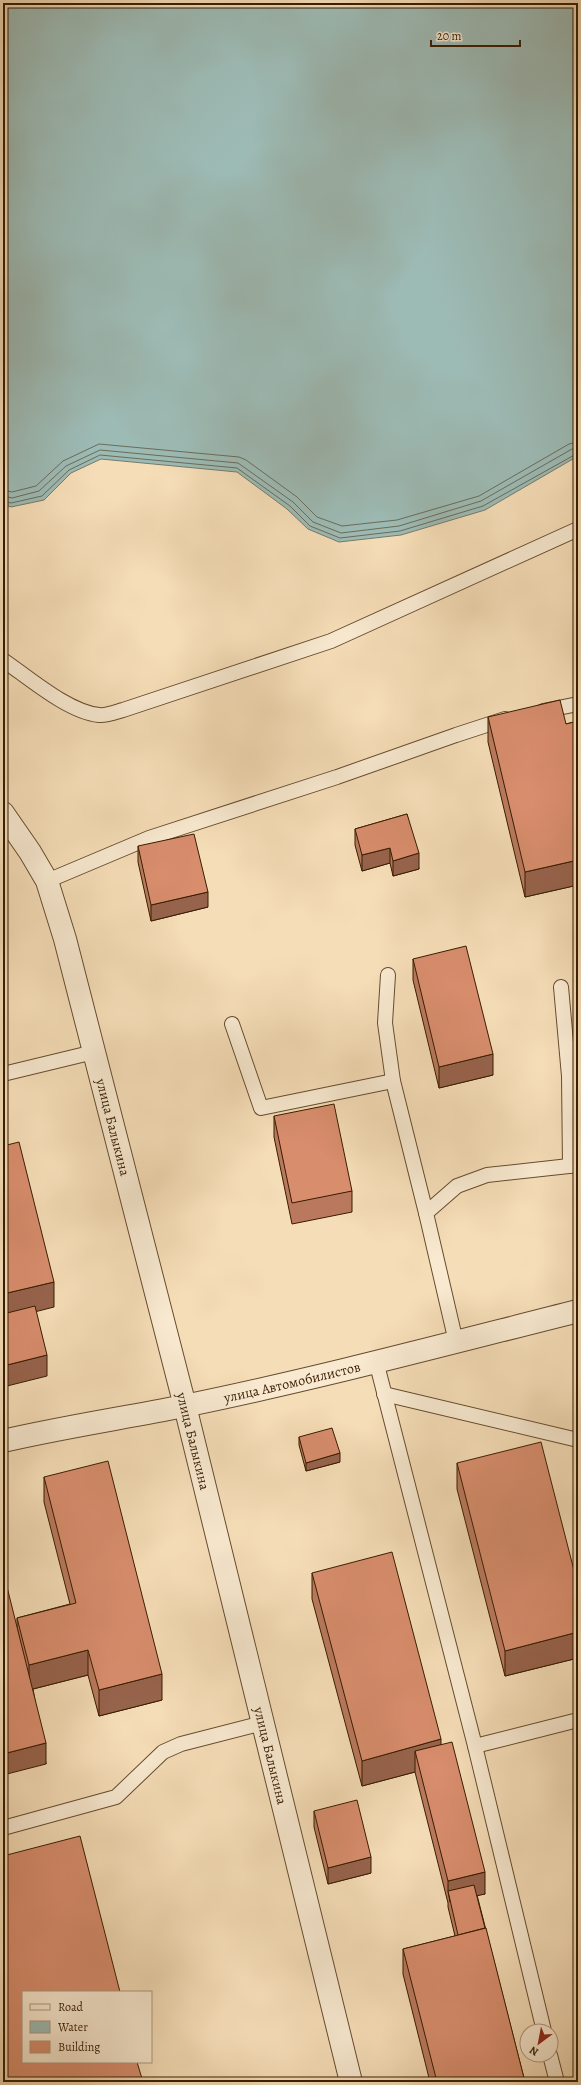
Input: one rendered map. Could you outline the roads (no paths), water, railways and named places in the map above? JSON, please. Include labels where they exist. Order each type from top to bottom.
[{"type":"street","name":"улица Балыкина","points":[[3,813],[30,852],[47,881],[65,939],[185,1406],[351,2082]]},
{"type":"street","name":"улица Автомобилистов","points":[[3,1441],[44,1431],[185,1406],[376,1362],[578,1311]]},
{"type":"lane","points":[[3,660],[64,702],[82,712],[100,715],[123,710],[331,641],[578,529]]},
{"type":"lane","points":[[47,881],[149,838],[337,777],[456,734],[523,715],[578,704]]},
{"type":"lane","points":[[388,975],[385,1023],[393,1081],[456,1342]]},
{"type":"lane","points":[[426,1213],[457,1186],[487,1175],[574,1166],[569,1076],[561,987]]},
{"type":"lane","points":[[232,1024],[260,1108],[393,1081]]},
{"type":"lane","points":[[3,1074],[94,1052]]},
{"type":"lane","points":[[376,1362],[475,1746],[542,2023]]},
{"type":"lane","points":[[384,1394],[578,1440]]},
{"type":"lane","points":[[475,1746],[578,1720]]},
{"type":"lane","points":[[3,1828],[116,1797],[163,1752],[181,1744],[263,1723]]},
{"type":"lane","points":[[552,2063],[557,2082]]},
{"type":"water","points":[[3,3],[578,3],[578,456],[485,510],[401,535],[339,542],[308,529],[287,509],[237,472],[101,459],[71,473],[44,500],[11,507],[3,504]]}]
